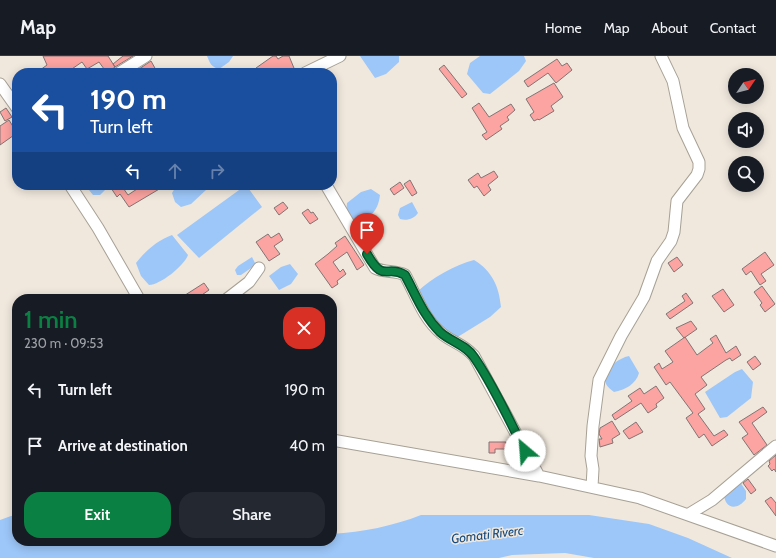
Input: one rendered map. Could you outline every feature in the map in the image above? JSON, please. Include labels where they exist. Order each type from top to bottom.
[{"type":"street","points":[[133,68],[146,56]]},
{"type":"street","points":[[315,68],[340,56]]},
{"type":"street","points":[[592,487],[593,470],[591,456],[599,380],[621,336],[644,297],[657,261],[671,241],[674,232],[677,201],[697,175],[698,169],[699,162],[682,128],[672,81],[661,56]]},
{"type":"street","points":[[1,88],[12,102]]},
{"type":"street","points":[[73,190],[98,228],[137,294]]},
{"type":"street","points":[[329,190],[375,268],[381,272],[401,273],[405,275],[423,312],[441,333],[466,347],[474,356],[539,476]]},
{"type":"street","points":[[233,294],[249,282],[259,268]]},
{"type":"street","points":[[337,441],[539,476],[640,498],[776,546]]},
{"type":"street","points":[[688,514],[712,500],[776,446]]},
{"type":"water","points":[[207,56],[233,56],[229,62],[220,68],[216,68],[210,63]]},
{"type":"water","points":[[360,56],[399,56],[399,62],[386,74],[375,78]]},
{"type":"water","points":[[480,56],[524,56],[526,61],[519,71],[490,94],[483,93],[467,74],[470,63]]},
{"type":"water","points":[[371,189],[380,195],[375,211],[368,218],[353,224],[346,214],[347,203],[361,192]]},
{"type":"water","points":[[89,190],[105,190],[100,195],[93,195]]},
{"type":"water","points":[[174,190],[206,190],[191,204],[181,207],[175,202],[172,193]]},
{"type":"water","points":[[239,190],[250,190],[262,207],[199,258],[177,235]]},
{"type":"water","points":[[412,202],[418,213],[410,219],[400,219],[398,215],[400,208]]},
{"type":"water","points":[[172,235],[188,255],[182,264],[171,274],[159,282],[149,285],[141,276],[136,263],[152,246]]},
{"type":"water","points":[[252,257],[255,263],[254,266],[241,275],[237,275],[235,270],[238,266]]},
{"type":"water","points":[[474,260],[486,269],[494,280],[501,307],[490,317],[456,338],[437,327],[417,292],[429,282],[444,273],[459,265]]},
{"type":"water","points":[[290,264],[298,274],[291,284],[279,290],[269,276],[281,267]]},
{"type":"water","points":[[629,356],[639,373],[638,377],[630,386],[614,392],[605,382],[607,371],[617,361]]},
{"type":"water","points":[[742,369],[753,382],[751,398],[727,417],[720,418],[705,392]]},
{"type":"water","points":[[740,482],[746,491],[746,499],[735,507],[729,505],[726,502],[724,493]]},
{"type":"water","name":"Gomati Riverc","points":[[421,515],[589,515],[649,524],[688,538],[732,558],[594,558],[565,553],[512,555],[499,558],[0,558],[0,520],[11,516],[12,546],[337,546],[337,534],[378,528]]},
{"type":"building","points":[[43,56],[108,56],[115,67],[103,68],[99,62],[86,68],[82,62],[73,68],[43,68],[47,65]]},
{"type":"building","points":[[123,56],[133,56],[115,67],[113,64]]},
{"type":"building","points":[[273,56],[276,56],[278,59],[283,56],[289,56],[294,68],[256,68]]},
{"type":"building","points":[[557,59],[562,66],[567,63],[572,70],[556,83],[548,73],[528,87],[524,81]]},
{"type":"building","points":[[151,61],[155,68],[143,68],[140,68]]},
{"type":"building","points":[[444,65],[467,94],[462,98],[439,69]]},
{"type":"building","points":[[554,83],[563,97],[551,106],[554,111],[539,120],[534,121],[530,115],[534,112],[526,99]]},
{"type":"building","points":[[479,103],[489,117],[511,104],[515,110],[507,117],[509,120],[500,126],[502,129],[486,140],[482,135],[487,132],[472,108]]},
{"type":"building","points":[[6,108],[12,117],[5,121],[0,112]]},
{"type":"building","points":[[9,120],[12,125],[12,137],[0,145],[0,126]]},
{"type":"building","points":[[494,171],[498,177],[488,185],[491,190],[484,196],[477,186],[474,188],[468,180],[478,173],[481,178]]},
{"type":"building","points":[[410,180],[417,193],[412,196],[404,184]]},
{"type":"building","points":[[400,182],[404,188],[394,195],[390,189]]},
{"type":"building","points":[[112,190],[124,190],[128,195],[136,190],[158,190],[129,207],[120,194],[117,197]]},
{"type":"building","points":[[283,202],[288,208],[279,215],[274,208]]},
{"type":"building","points":[[308,209],[311,213],[313,212],[318,219],[310,224],[302,213]]},
{"type":"building","points":[[279,233],[283,240],[274,246],[280,254],[269,261],[256,242],[268,234],[271,238]]},
{"type":"building","points":[[345,236],[364,265],[357,270],[347,252],[333,262],[340,272],[343,269],[346,274],[337,281],[338,284],[332,288],[315,264],[337,246],[335,243]]},
{"type":"building","points":[[765,252],[774,265],[761,274],[766,281],[760,285],[751,271],[746,275],[742,269]]},
{"type":"building","points":[[677,257],[683,265],[674,272],[668,263]]},
{"type":"building","points":[[204,283],[209,290],[203,294],[187,294]]},
{"type":"building","points":[[762,286],[775,304],[765,312],[760,305],[762,303],[754,292]]},
{"type":"building","points":[[723,289],[734,305],[724,312],[712,296]]},
{"type":"building","points":[[686,293],[693,303],[670,319],[666,314],[685,301],[682,296]]},
{"type":"building","points":[[691,321],[697,329],[684,338],[676,328]]},
{"type":"building","points":[[716,335],[726,353],[736,346],[741,355],[732,361],[730,358],[726,360],[701,377],[707,385],[695,394],[705,409],[698,414],[714,436],[724,430],[728,435],[712,446],[704,434],[699,438],[686,418],[693,413],[670,382],[666,385],[654,367],[659,363],[662,369],[673,362],[665,351],[685,337],[697,355],[713,343],[710,339]]},
{"type":"building","points":[[755,356],[761,364],[753,370],[747,362]]},
{"type":"building","points":[[656,386],[664,398],[656,404],[657,407],[648,413],[641,403],[615,420],[612,415],[632,401],[628,396],[640,388],[644,394]]},
{"type":"building","points":[[763,407],[767,412],[752,423],[767,445],[754,455],[742,438],[748,434],[739,422]]},
{"type":"building","points":[[612,421],[620,434],[612,439],[613,443],[600,447],[599,439],[602,439],[599,434],[600,428]]},
{"type":"building","points":[[636,422],[643,432],[629,439],[623,431]]},
{"type":"building","points":[[489,442],[506,442],[506,449],[495,449],[495,453],[489,453]]},
{"type":"building","points":[[776,455],[776,472],[774,469],[772,471],[768,466],[770,464],[769,461]]},
{"type":"building","points":[[748,479],[756,490],[751,494],[743,483]]},
{"type":"building","points":[[771,497],[776,503],[776,516],[765,501]]},
{"type":"route","points":[[367,254],[375,268],[381,272],[401,273],[405,275],[423,312],[441,333],[466,347],[474,356],[525,451]]}]
